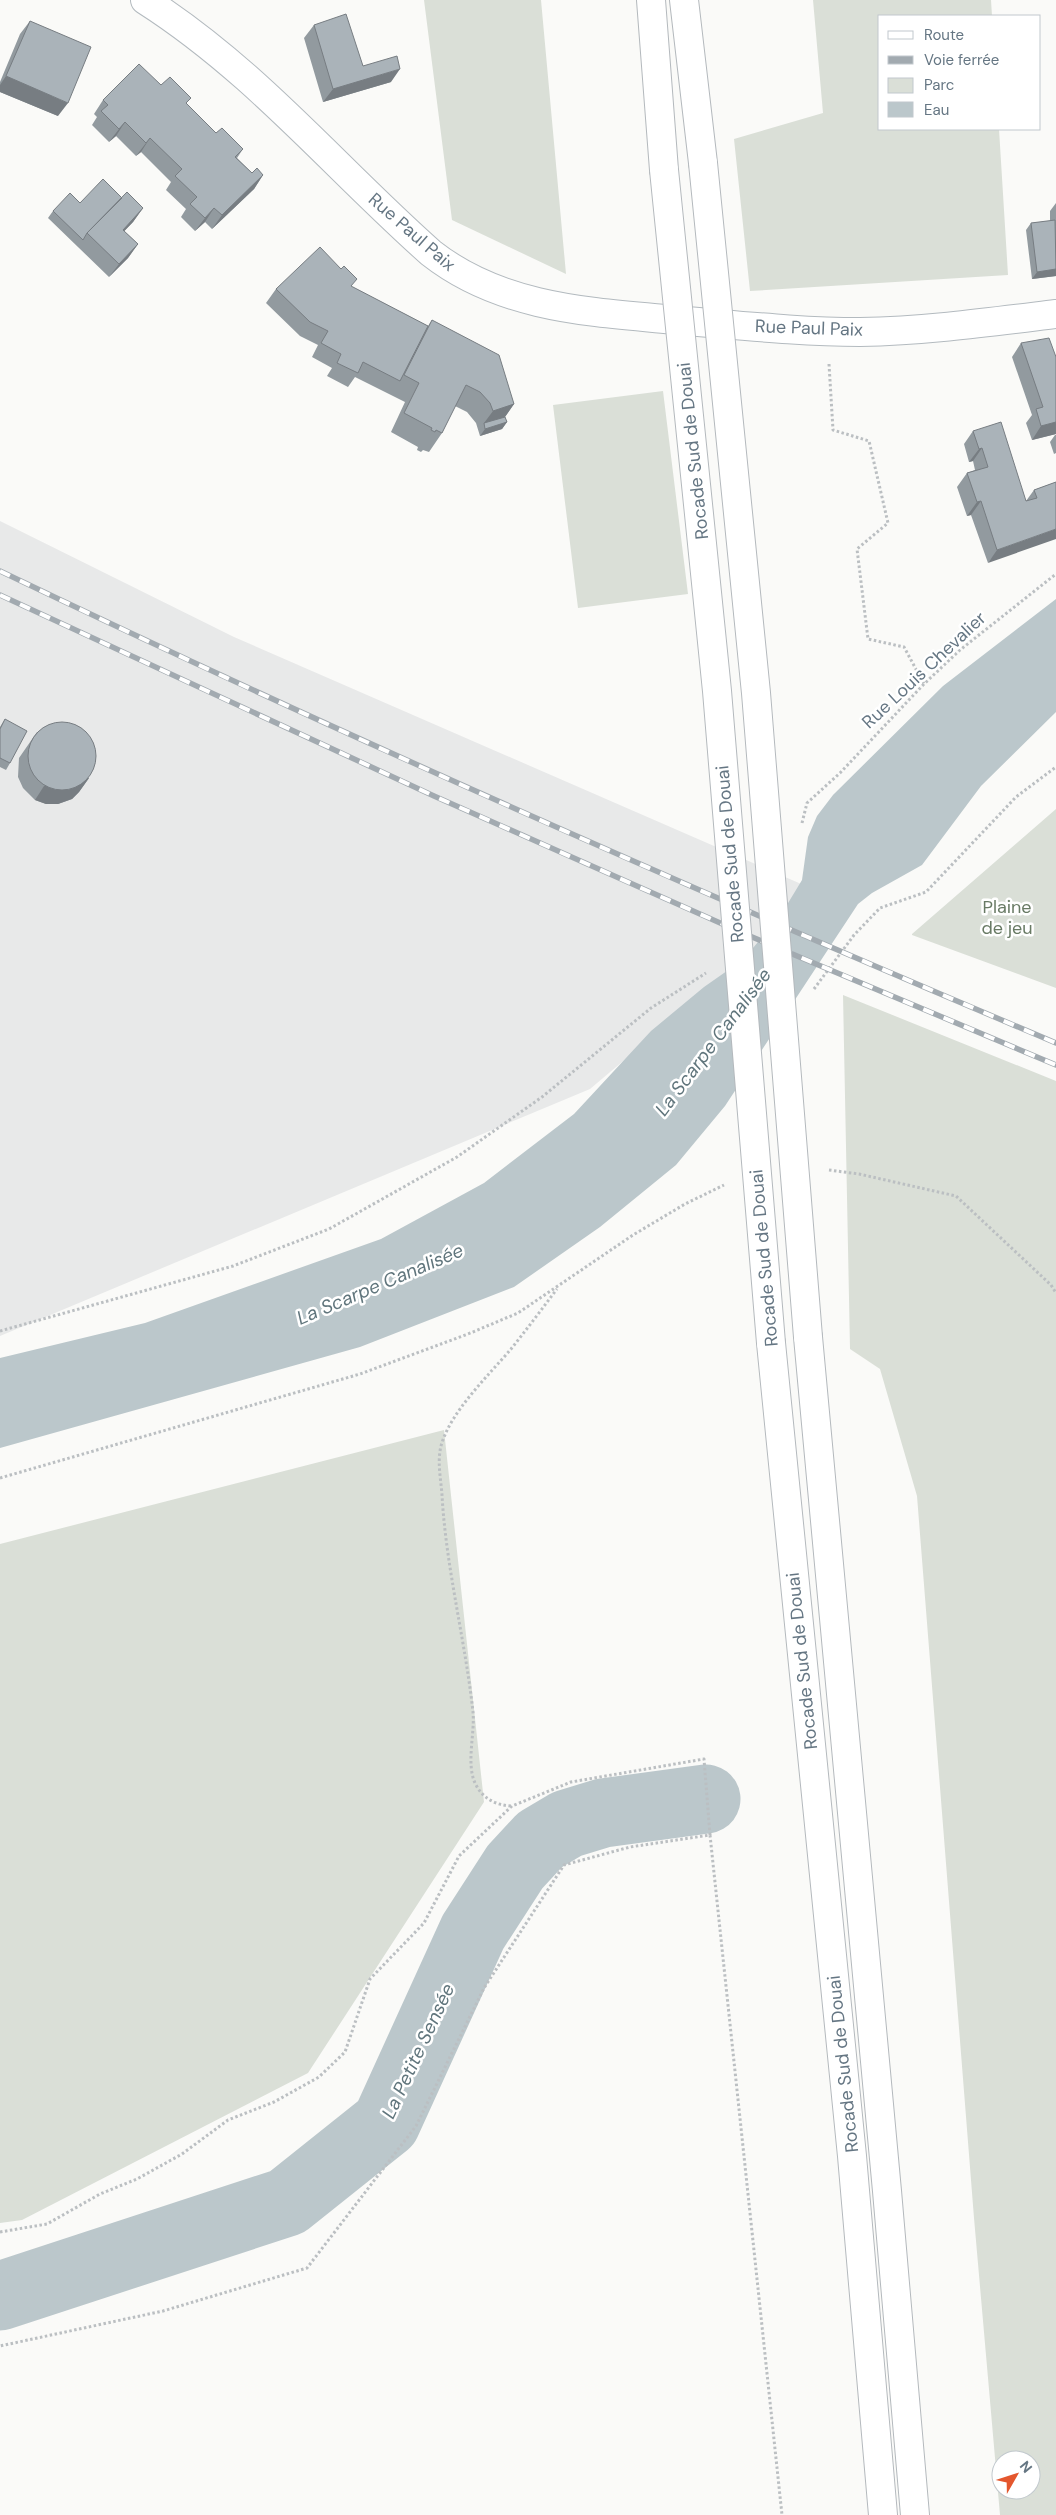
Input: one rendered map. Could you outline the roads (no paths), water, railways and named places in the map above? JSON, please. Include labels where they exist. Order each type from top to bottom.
[{"type":"main road","name":"Rue Paul Paix","points":[[145,0],[230,61],[282,108],[414,238],[451,269],[475,282],[504,294],[531,302],[620,314],[827,331],[893,330],[1056,314]]},
{"type":"main road","name":"Rocade Sud de Douai","points":[[651,0],[664,170],[716,682],[771,1343],[850,2136],[883,2515]]},
{"type":"main road","name":"Rocade Sud de Douai","points":[[684,0],[756,693],[808,1337],[915,2515]]},
{"type":"water","name":"La Scarpe Canalisée","points":[[1056,599],[1056,712],[981,786],[922,865],[872,893],[858,904],[725,1106],[676,1165],[600,1227],[514,1287],[360,1347],[0,1448],[0,1358],[145,1323],[381,1239],[484,1183],[574,1114],[651,1031],[704,987],[734,966],[753,948],[782,913],[802,880],[808,837],[817,816],[833,795],[943,686]]},
{"type":"waterway","name":"La Petite Sensée","points":[[0,2296],[287,2202],[386,2123],[473,1932],[515,1867],[540,1840],[567,1824],[603,1813],[706,1799]]},
{"type":"railway","points":[[0,571],[393,754],[658,872],[1056,1043]]},
{"type":"railway","points":[[0,595],[434,796],[745,934],[1056,1065]]},
{"type":"park label","name":"Plaine de jeu","points":[[1007,918]]}]
